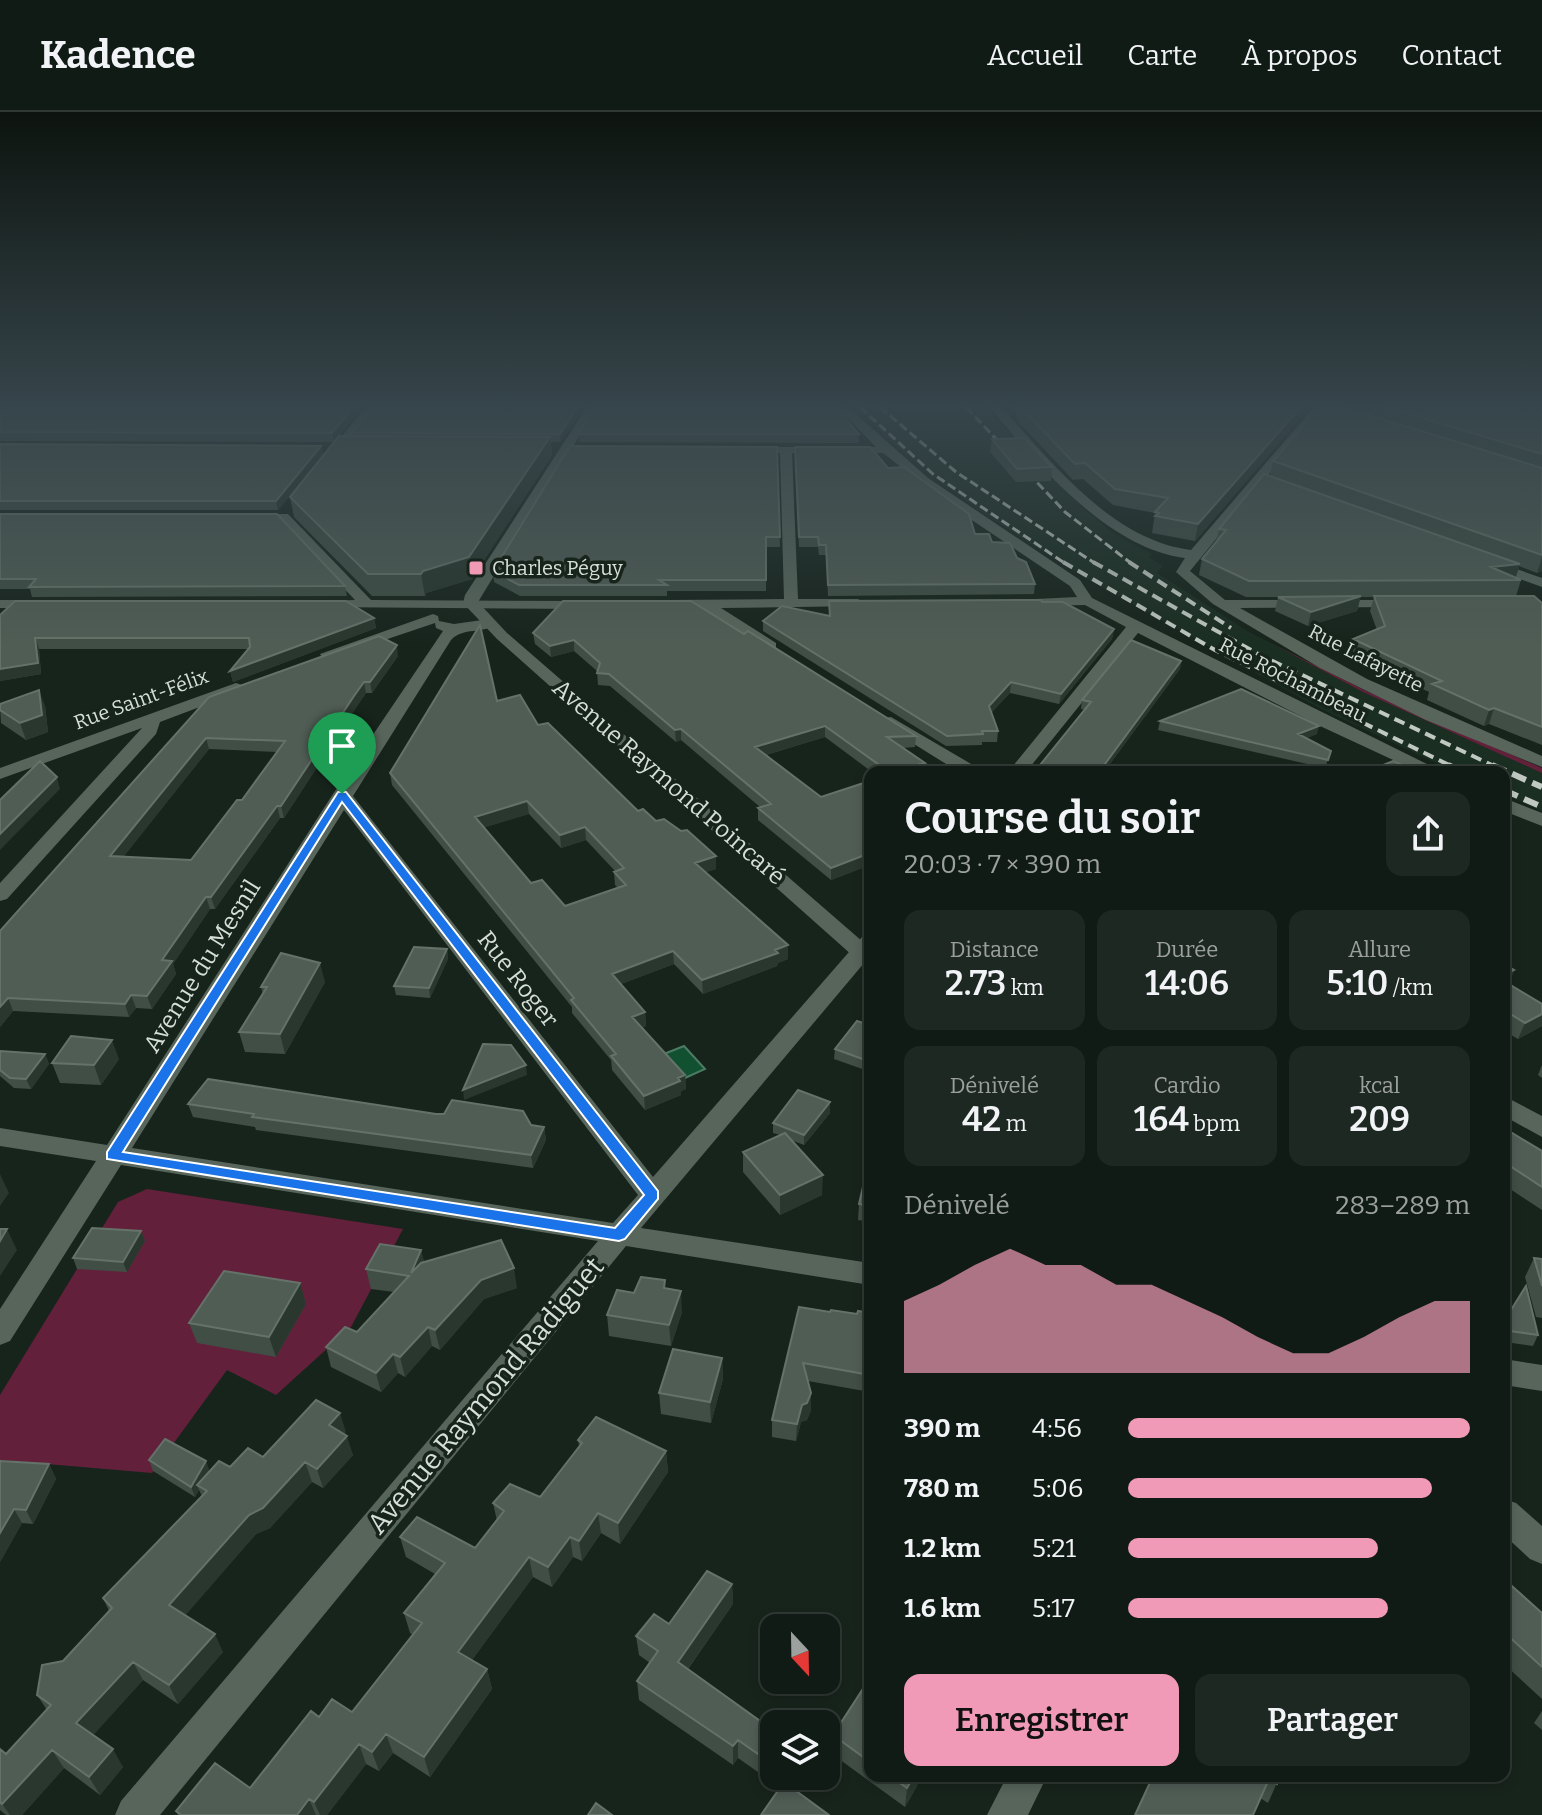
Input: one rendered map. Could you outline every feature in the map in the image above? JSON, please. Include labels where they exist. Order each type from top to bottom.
[{"type":"street","points":[[470,603],[536,486]]},
{"type":"street","points":[[787,486],[791,603]]},
{"type":"street","points":[[929,486],[1075,583],[1087,601]]},
{"type":"street","points":[[1074,486],[1103,514],[1157,548],[1194,555],[1251,486]]},
{"type":"street","points":[[236,517],[287,512],[367,604]]},
{"type":"street","name":"Rue Lafayette","points":[[1194,555],[1183,572],[1197,588],[1223,604],[1372,688],[1542,762]]},
{"type":"street","points":[[1482,561],[1542,583]]},
{"type":"street","points":[[1012,603],[1087,601]]},
{"type":"street","name":"Rue Rochambeau","points":[[1087,601],[1084,606],[1087,611],[1104,620],[1134,627],[1422,766]]},
{"type":"street","points":[[312,660],[440,618],[470,603],[613,604]]},
{"type":"street","name":"Avenue Raymond Poincaré","points":[[470,603],[489,624],[864,948]]},
{"type":"street","points":[[703,603],[784,654]]},
{"type":"street","points":[[658,604],[870,603]]},
{"type":"street","points":[[1223,604],[1420,603]]},
{"type":"street","points":[[0,604],[64,604]]},
{"type":"street","points":[[303,604],[367,604],[489,624]]},
{"type":"street","name":"Avenue du Mesnil","points":[[0,1333],[342,794],[440,618]]},
{"type":"street","points":[[1022,766],[1134,627]]},
{"type":"street","name":"Rue Saint-Félix","points":[[0,774],[254,681]]},
{"type":"street","points":[[878,713],[962,766]]},
{"type":"street","points":[[0,895],[150,730],[152,718]]},
{"type":"street","name":"Rue Roger","points":[[342,794],[652,1195]]},
{"type":"street","points":[[1510,807],[1542,820]]},
{"type":"street","name":"Avenue Raymond Radiguet","points":[[135,1815],[652,1195],[864,954]]},
{"type":"street","points":[[1510,1108],[1542,1128]]},
{"type":"street","points":[[0,1137],[864,1273]]},
{"type":"street","points":[[1510,1373],[1542,1378]]},
{"type":"street","points":[[1510,1519],[1542,1548]]},
{"type":"street","points":[[1007,1815],[1025,1782]]},
{"type":"shaded area","points":[[947,486],[1062,486],[1114,534],[1152,554],[1149,557],[1163,566],[1157,573],[1249,632],[1366,691],[1542,768],[1542,811],[1510,797],[1510,766],[1442,766],[1317,707],[1091,581],[980,512]]},
{"type":"shaded area","points":[[1269,642],[1366,691],[1542,768],[1542,773],[1363,692]]},
{"type":"shaded area","points":[[684,1046],[705,1069],[685,1078],[664,1054]]},
{"type":"shaded area","points":[[147,1189],[403,1229],[351,1327],[276,1395],[227,1370],[152,1473],[0,1460],[0,1395],[118,1202]]},
{"type":"building","points":[[0,486],[288,486],[276,501],[0,501]]},
{"type":"building","points":[[298,486],[517,486],[469,557],[421,574],[368,574],[290,497]]},
{"type":"building","points":[[545,486],[778,486],[780,537],[766,537],[766,580],[659,580],[667,585],[519,585],[493,571]]},
{"type":"building","points":[[797,486],[931,486],[969,514],[975,534],[989,534],[992,542],[1010,543],[1017,558],[1026,562],[1035,584],[828,585],[826,545],[819,545],[818,537],[799,537]]},
{"type":"building","points":[[1112,486],[1231,486],[1198,524],[1155,516],[1168,498]]},
{"type":"building","points":[[1254,486],[1299,486],[1520,564],[1491,567],[1521,580],[1249,581],[1202,559],[1226,530],[1219,529]]},
{"type":"building","points":[[1346,486],[1542,486],[1542,555]]},
{"type":"building","points":[[0,514],[277,514],[345,586],[29,587],[36,579],[0,579]]},
{"type":"building","points":[[1361,596],[1311,612],[1278,597]]},
{"type":"building","points":[[1374,596],[1534,596],[1542,603],[1542,727],[1494,708],[1489,710],[1432,684],[1442,681],[1353,639],[1385,626]]},
{"type":"building","points":[[15,601],[346,601],[374,618],[230,671],[250,647],[249,638],[35,638],[38,663],[0,669],[0,615]]},
{"type":"building","points":[[563,601],[691,601],[744,634],[748,631],[916,736],[887,737],[925,763],[920,764],[923,766],[881,766],[825,726],[755,747],[821,797],[864,783],[864,855],[831,868],[758,808],[771,804],[681,729],[675,730],[609,674],[597,673],[600,663],[574,640],[550,646],[533,633]]},
{"type":"building","points":[[829,601],[1063,602],[1114,629],[1061,694],[1011,682],[989,706],[998,731],[982,731],[983,734],[947,736],[763,621],[782,606],[830,616]]},
{"type":"building","points":[[480,625],[497,701],[520,695],[538,725],[548,723],[638,811],[643,809],[656,821],[664,819],[681,831],[687,830],[716,856],[695,863],[788,945],[775,950],[778,953],[702,980],[673,951],[612,974],[645,1012],[632,1017],[685,1075],[678,1078],[680,1081],[644,1096],[611,1056],[616,1054],[571,1000],[574,998],[390,773]],"holes":[[[527,801],[560,835],[585,827],[624,868],[614,872],[626,885],[565,906],[542,880],[531,883],[475,817]]]},
{"type":"building","points":[[379,636],[397,645],[370,682],[364,682],[281,806],[277,806],[211,897],[206,897],[162,960],[172,961],[147,996],[131,995],[125,1004],[8,998],[0,1007],[0,931],[209,697]],"holes":[[[206,738],[285,741],[242,800],[237,800],[191,860],[110,856]]]},
{"type":"building","points":[[1131,640],[1181,661],[1103,766],[1039,766],[1091,702],[1082,700]]},
{"type":"building","points":[[1241,689],[1319,726],[1298,734],[1331,751],[1328,760],[1160,721]]},
{"type":"building","points":[[39,690],[42,715],[20,723],[0,710],[0,704]]},
{"type":"building","points":[[40,761],[57,777],[0,834],[0,800]]},
{"type":"building","points":[[1393,761],[1405,766],[1381,766]]},
{"type":"building","points":[[414,947],[447,949],[429,988],[394,986]]},
{"type":"building","points":[[281,953],[320,963],[280,1034],[239,1032],[267,987],[261,987]]},
{"type":"building","points":[[1510,985],[1542,1004],[1542,1014],[1525,1023],[1510,1014]]},
{"type":"building","points":[[857,1021],[864,1023],[864,1060],[835,1049]]},
{"type":"building","points":[[71,1036],[112,1040],[94,1065],[52,1063]]},
{"type":"building","points":[[483,1044],[511,1045],[526,1065],[463,1090]]},
{"type":"building","points":[[0,1051],[45,1054],[26,1079],[10,1078],[0,1070]]},
{"type":"building","points":[[208,1079],[436,1114],[444,1114],[452,1100],[523,1111],[531,1125],[544,1127],[531,1155],[252,1117],[254,1114],[188,1104]]},
{"type":"building","points":[[798,1090],[830,1102],[804,1135],[773,1123]]},
{"type":"building","points":[[1510,1132],[1542,1151],[1542,1187],[1510,1166]]},
{"type":"building","points":[[785,1133],[823,1175],[780,1195],[743,1152]]},
{"type":"building","points":[[864,1183],[864,1205],[859,1204]]},
{"type":"building","points":[[92,1228],[141,1231],[123,1262],[73,1258]]},
{"type":"building","points":[[0,1229],[7,1229],[0,1241]]},
{"type":"building","points":[[501,1240],[514,1268],[481,1280],[435,1330],[428,1327],[400,1357],[393,1354],[376,1373],[326,1347],[345,1327],[357,1332],[409,1276],[366,1269],[380,1244],[421,1250],[411,1273],[421,1263]]},
{"type":"building","points":[[1534,1258],[1542,1259],[1542,1286]]},
{"type":"building","points":[[224,1271],[300,1283],[269,1337],[189,1323]]},
{"type":"building","points":[[641,1277],[665,1280],[664,1288],[681,1291],[669,1325],[607,1315],[617,1290],[634,1293]]},
{"type":"building","points":[[1526,1286],[1538,1335],[1510,1331],[1510,1312]]},
{"type":"building","points":[[799,1307],[830,1312],[864,1312],[864,1374],[803,1363],[811,1393],[807,1403],[802,1405],[797,1424],[772,1420]]},
{"type":"building","points":[[673,1349],[722,1358],[710,1402],[659,1393]]},
{"type":"building","points":[[316,1400],[340,1413],[329,1425],[347,1436],[317,1469],[305,1462],[263,1508],[249,1515],[169,1605],[215,1634],[169,1685],[133,1662],[76,1723],[113,1749],[89,1777],[52,1750],[2,1804],[0,1749],[6,1754],[51,1705],[37,1695],[42,1665],[63,1661],[112,1608],[103,1598],[207,1491],[197,1485],[219,1461],[230,1467],[248,1448],[263,1457]]},
{"type":"building","points":[[596,1417],[666,1451],[618,1523],[598,1513],[579,1541],[570,1537],[548,1567],[529,1557],[458,1652],[487,1669],[424,1757],[386,1734],[372,1752],[359,1744],[314,1802],[309,1799],[297,1815],[181,1815],[176,1811],[215,1763],[250,1788],[311,1711],[319,1717],[332,1699],[352,1712],[422,1623],[404,1613],[445,1563],[400,1537],[417,1517],[475,1548],[504,1511],[493,1503],[510,1484],[540,1497],[582,1443],[578,1440]]},
{"type":"building","points":[[165,1439],[206,1461],[191,1487],[149,1460]]},
{"type":"building","points":[[0,1461],[49,1464],[26,1510],[14,1509],[0,1533]]},
{"type":"building","points":[[707,1571],[732,1584],[678,1662],[760,1721],[760,1755],[738,1740],[733,1746],[637,1681],[658,1651],[636,1636],[654,1614],[669,1624]]},
{"type":"building","points":[[1510,1584],[1542,1613],[1542,1667],[1510,1638]]},
{"type":"building","points":[[864,1687],[864,1758],[840,1740],[840,1724]]},
{"type":"building","points":[[1150,1782],[1268,1782],[1253,1815],[1135,1815]]},
{"type":"building","points":[[778,1790],[795,1790],[829,1815],[761,1815]]},
{"type":"building","points":[[596,1803],[612,1815],[588,1815]]},
{"type":"railway","points":[[951,486],[1063,562]]},
{"type":"railway","points":[[978,486],[1096,564]]},
{"type":"railway","points":[[1041,486],[1065,512],[1132,564]]},
{"type":"railway","points":[[1063,562],[1215,650],[1451,766]]},
{"type":"railway","points":[[1093,562],[1260,655],[1494,766]]},
{"type":"railway","points":[[1132,564],[1231,628]]},
{"type":"railway","points":[[1510,773],[1542,787]]},
{"type":"railway","points":[[1510,793],[1542,807]]},
{"type":"place","name":"Charles Péguy","points":[[476,568]]},
{"type":"route","points":[[342,794],[652,1195],[619,1235],[113,1155],[342,794]]}]
